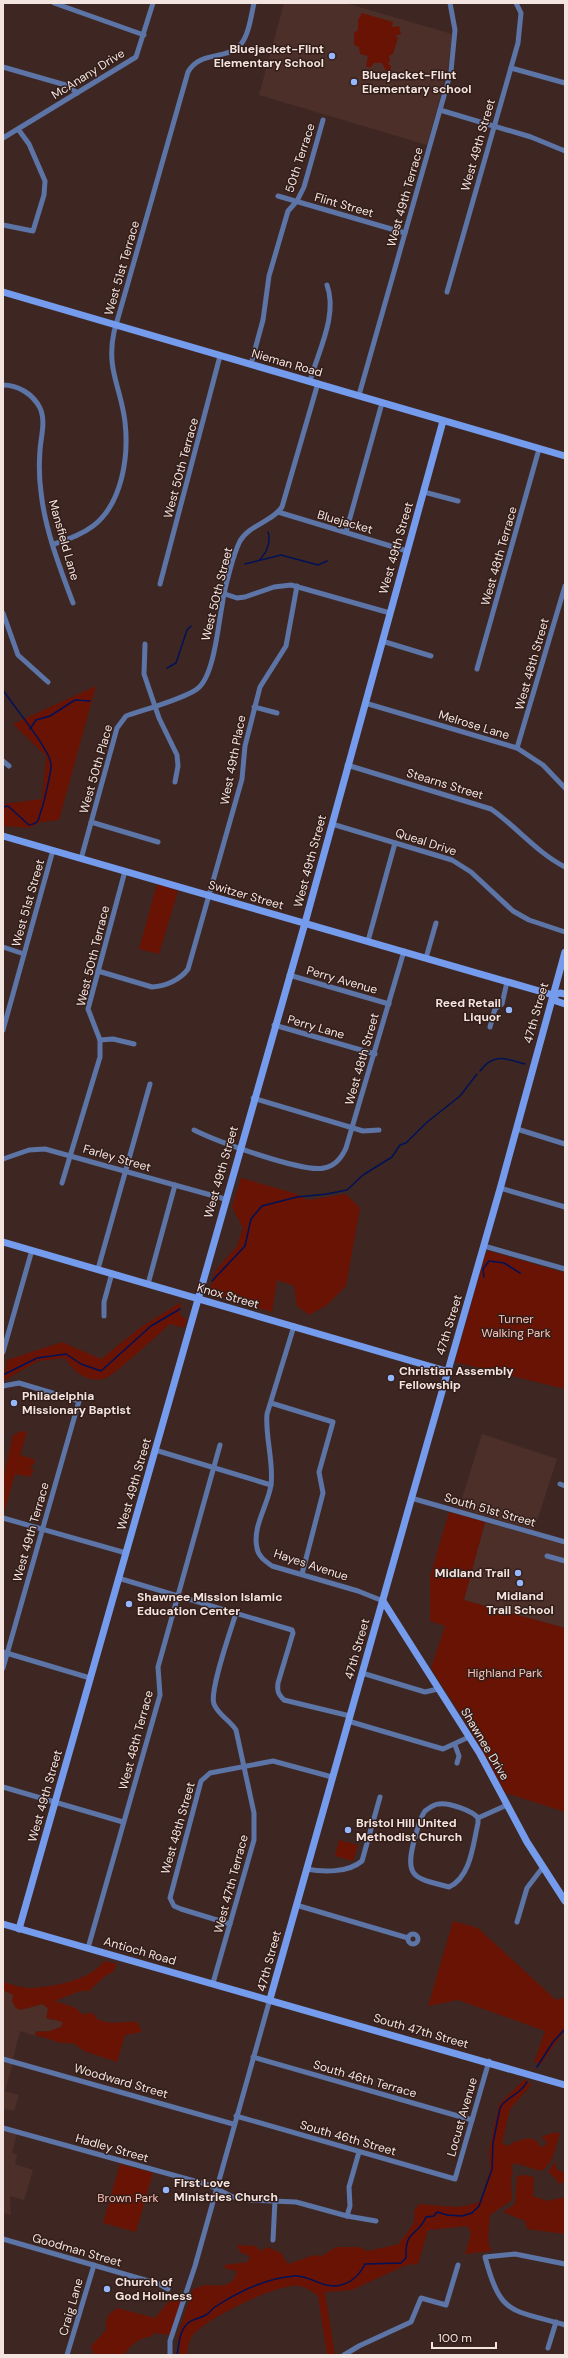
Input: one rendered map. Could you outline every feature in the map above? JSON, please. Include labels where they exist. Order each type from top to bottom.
[{"type":"street","points":[[54,3],[144,35]]},
{"type":"street","name":"McAnany Drive","points":[[3,138],[136,57],[153,3]]},
{"type":"street","name":"West 51st Terrace","points":[[54,544],[80,534],[98,521],[110,507],[119,485],[124,464],[126,436],[122,404],[110,360],[111,346],[188,72],[196,61],[202,58],[227,53],[238,47],[245,38],[254,3]]},
{"type":"street","name":"West 49th Terrace","points":[[359,395],[451,71],[455,44],[453,17],[450,3]]},
{"type":"street","name":"West 49th Street","points":[[447,292],[512,68],[521,27],[521,13],[516,3]]},
{"type":"street","points":[[3,67],[69,86],[77,93]]},
{"type":"street","points":[[512,68],[565,83]]},
{"type":"street","points":[[440,110],[531,137],[565,151]]},
{"type":"street","name":"50th Terrace","points":[[297,201],[304,187],[323,120]]},
{"type":"street","points":[[3,225],[22,231],[33,231],[44,195],[45,181],[29,144],[18,129]]},
{"type":"street","name":"Flint Street","points":[[278,196],[405,233]]},
{"type":"street","points":[[251,364],[263,320],[269,276],[288,211],[297,201]]},
{"type":"street","points":[[310,381],[329,317],[331,297],[327,285]]},
{"type":"street","name":"Nieman Road","points":[[3,292],[565,456]]},
{"type":"street","name":"West 50th Terrace","points":[[160,584],[220,356]]},
{"type":"street","points":[[278,512],[284,500],[318,383]]},
{"type":"street","name":"Mansfield Lane","points":[[3,385],[20,388],[28,393],[36,400],[42,414],[39,462],[41,492],[54,544],[73,603]]},
{"type":"street","points":[[346,532],[382,403]]},
{"type":"street","name":"West 49th Street","points":[[19,1929],[253,1098],[305,923],[347,765],[443,421]]},
{"type":"street","name":"West 48th Terrace","points":[[477,669],[539,449]]},
{"type":"street","points":[[424,492],[458,501]]},
{"type":"street","name":"Bluejacket","points":[[278,512],[407,551]]},
{"type":"street","name":"West 50th Street","points":[[154,706],[194,691],[205,680],[219,629],[225,594],[241,540],[248,532],[278,512]]},
{"type":"street","points":[[225,594],[237,598],[245,597],[280,585],[297,586],[390,613]]},
{"type":"street","name":"West 49th Place","points":[[98,971],[152,987],[161,986],[172,982],[183,975],[191,963],[242,780],[245,746],[254,707],[262,682],[286,646],[297,586]]},
{"type":"street","name":"West 48th Street","points":[[517,748],[565,586]]},
{"type":"street","points":[[3,613],[18,656],[48,682]]},
{"type":"street","points":[[382,641],[430,656]]},
{"type":"street","points":[[145,644],[144,674],[154,706],[177,755],[178,763],[175,782]]},
{"type":"street","name":"Melrose Lane","points":[[365,703],[517,748],[543,765],[565,788]]},
{"type":"street","name":"West 50th Place","points":[[81,858],[120,720],[126,716],[154,706]]},
{"type":"street","points":[[254,707],[277,713]]},
{"type":"street","points":[[3,761],[9,766]]},
{"type":"street","name":"Stearns Street","points":[[347,765],[491,809],[510,822],[541,853],[565,867]]},
{"type":"street","points":[[91,822],[158,842]]},
{"type":"street","name":"Queal Drive","points":[[332,824],[452,860],[471,872],[513,912],[536,923],[565,932]]},
{"type":"street","name":"Switzer Street","points":[[3,836],[553,995]]},
{"type":"street","points":[[368,941],[395,843]]},
{"type":"street","name":"West 51st Street","points":[[3,1030],[53,850]]},
{"type":"street","name":"West 50th Terrace","points":[[62,1183],[100,1057],[100,1040],[88,1010],[125,871]]},
{"type":"street","points":[[426,958],[436,923]]},
{"type":"street","points":[[3,947],[24,954]]},
{"type":"street","name":"West 48th Street","points":[[239,1148],[308,1168],[330,1166],[344,1154],[404,951]]},
{"type":"street","name":"47th Street","points":[[170,2353],[215,2188],[383,1600],[446,1371],[484,1246],[517,1129],[565,952]]},
{"type":"street","name":"Perry Avenue","points":[[289,975],[389,1004]]},
{"type":"street","points":[[490,1027],[495,1009],[502,1004],[507,982]]},
{"type":"street","points":[[565,994],[560,993],[553,995],[556,1001],[565,1004]]},
{"type":"street","name":"Perry Lane","points":[[274,1025],[374,1054]]},
{"type":"street","points":[[100,1040],[112,1039],[134,1044]]},
{"type":"street","points":[[98,1269],[150,1084]]},
{"type":"street","points":[[253,1098],[363,1131],[379,1130]]},
{"type":"street","points":[[517,1129],[565,1144]]},
{"type":"street","points":[[194,1130],[239,1148]]},
{"type":"street","name":"Farley Street","points":[[3,1159],[38,1148],[126,1170],[225,1199]]},
{"type":"street","points":[[148,1284],[175,1185]]},
{"type":"street","points":[[500,1188],[565,1207]]},
{"type":"street","name":"Knox Street","points":[[3,1242],[446,1371]]},
{"type":"street","points":[[484,1246],[565,1270]]},
{"type":"street","points":[[3,1352],[32,1250]]},
{"type":"street","points":[[104,1316],[104,1302],[112,1273]]},
{"type":"street","points":[[155,1450],[271,1485],[266,1426],[270,1402],[294,1326]]},
{"type":"street","name":"West 49th Terrace","points":[[3,1386],[19,1383],[79,1401],[43,1528],[5,1653],[3,1668]]},
{"type":"street","points":[[270,1402],[334,1422],[319,1472],[323,1493],[302,1574]]},
{"type":"street","name":"West 48th Terrace","points":[[88,1948],[160,1694],[158,1666],[220,1445]]},
{"type":"street","name":"Hayes Avenue","points":[[271,1485],[256,1536],[257,1549],[264,1560],[272,1566],[358,1591],[383,1600]]},
{"type":"street","name":"South 51st Street","points":[[410,1498],[565,1542]]},
{"type":"street","points":[[3,1518],[43,1528],[126,1553]]},
{"type":"street","points":[[547,1556],[565,1561]]},
{"type":"street","points":[[118,1578],[177,1597],[292,1630],[293,1633],[277,1690],[284,1700],[443,1749],[455,1745],[469,1737]]},
{"type":"street","name":"Shawnee Drive","points":[[383,1600],[438,1690],[469,1737],[543,1867],[565,1901]]},
{"type":"street","points":[[236,1613],[215,1686],[213,1701],[218,1711],[230,1721],[236,1730],[244,1766]]},
{"type":"street","points":[[377,1618],[382,1616],[394,1619]]},
{"type":"street","points":[[5,1653],[90,1678]]},
{"type":"street","points":[[362,1673],[425,1692],[438,1690]]},
{"type":"street","points":[[455,1745],[459,1756],[457,1763]]},
{"type":"street","name":"West 48th Street","points":[[230,1924],[180,1909],[170,1901],[170,1891],[201,1781],[210,1773],[273,1761],[281,1762],[332,1778]]},
{"type":"street","name":"West 47th Terrace","points":[[213,1983],[255,1833],[254,1813],[244,1766]]},
{"type":"street","points":[[3,1787],[123,1822]]},
{"type":"street","points":[[306,1869],[325,1872],[358,1865],[362,1861],[380,1797]]},
{"type":"street","points":[[442,1804],[474,1812],[478,1818],[465,1873],[459,1882],[449,1887],[422,1880],[414,1873],[411,1869],[409,1858],[424,1811],[435,1805],[442,1804]]},
{"type":"street","points":[[478,1818],[507,1805]]},
{"type":"street","points":[[517,1922],[527,1888],[543,1867]]},
{"type":"street","points":[[296,1905],[408,1938]]},
{"type":"street","name":"Antioch Road","points":[[3,1924],[270,1999]]},
{"type":"street","name":"South 47th Street","points":[[270,1999],[565,2085]]},
{"type":"street","name":"South 46th Terrace","points":[[252,2057],[472,2120]]},
{"type":"street","name":"Woodward Street","points":[[3,2059],[234,2124]]},
{"type":"street","name":"Locust Avenue","points":[[455,2179],[489,2062]]},
{"type":"street","name":"South 46th Street","points":[[236,2116],[455,2179]]},
{"type":"street","name":"Hadley Street","points":[[3,2128],[215,2188],[233,2197],[251,2200],[296,2202],[347,2216],[376,2221]]},
{"type":"street","points":[[347,2216],[350,2206],[349,2187],[359,2152]]},
{"type":"street","points":[[274,2240],[275,2200]]},
{"type":"street","name":"Goodman Street","points":[[3,2239],[94,2265],[168,2289]]},
{"type":"street","points":[[565,2264],[515,2254],[485,2257],[492,2285],[502,2302],[517,2311],[565,2324]]},
{"type":"street","name":"Craig Lane","points":[[67,2355],[94,2265]]},
{"type":"street","points":[[344,2355],[359,2346],[411,2322],[421,2298],[446,2305],[458,2265]]},
{"type":"street","points":[[548,2348],[556,2322]]},
{"type":"shaded area","name":"Bluejacket-Flint Elementary school","points":[[284,3],[345,3],[452,34],[448,69],[427,145],[259,95]]},
{"type":"shaded area","points":[[482,1434],[557,1459],[534,1530],[459,1508]]},
{"type":"shaded area","name":"Midland Trail","points":[[485,1522],[565,1545],[565,1628],[464,1600]]},
{"type":"shaded area","points":[[3,1990],[13,1995],[20,2010],[43,2004],[48,2009],[50,2020],[59,2020],[63,2022],[61,2027],[50,2031],[35,2032],[36,2036],[20,2031],[13,2059],[3,2056]]},
{"type":"shaded area","points":[[3,2060],[13,2063],[5,2091],[19,2095],[14,2111],[3,2109]]},
{"type":"shaded area","points":[[3,2130],[17,2133],[12,2153],[17,2155],[15,2164],[33,2170],[24,2200],[10,2196],[11,2215],[3,2213]]},
{"type":"green space","points":[[362,13],[393,22],[392,27],[399,26],[401,34],[395,36],[398,38],[393,54],[389,56],[390,60],[388,64],[391,66],[390,72],[386,71],[382,63],[374,63],[370,68],[366,66],[368,56],[360,54],[359,47],[354,45],[354,33],[358,30],[358,20]]},
{"type":"green space","points":[[96,686],[59,820],[41,822],[29,828],[3,826],[3,804],[42,799],[46,756],[13,724]]},
{"type":"green space","points":[[157,884],[178,891],[159,954],[139,949]]},
{"type":"green space","points":[[241,1178],[294,1193],[308,1200],[346,1194],[360,1208],[346,1286],[327,1305],[309,1315],[297,1306],[294,1286],[277,1280],[272,1312],[209,1293],[215,1271],[237,1246],[243,1228],[232,1207]]},
{"type":"green space","name":"Turner Walking Park","points":[[489,1251],[565,1273],[565,1389],[455,1362],[486,1252]]},
{"type":"green space","points":[[181,1302],[180,1315],[187,1319],[184,1328],[170,1324],[127,1362],[106,1378],[93,1379],[82,1376],[65,1358],[38,1361],[3,1381],[7,1360],[62,1342],[101,1359],[141,1327]]},
{"type":"green space","points":[[21,1431],[27,1432],[20,1455],[34,1459],[35,1463],[30,1467],[34,1470],[30,1477],[15,1474],[4,1512],[3,1496],[5,1492],[3,1478],[13,1435]]},
{"type":"green space","name":"Highland Park","points":[[449,1512],[485,1522],[464,1600],[565,1628],[565,1812],[506,1793],[465,1721],[431,1668],[445,1626],[430,1621],[430,1577]]},
{"type":"green space","points":[[339,1840],[358,1845],[353,1861],[335,1856]]},
{"type":"green space","points":[[453,1921],[478,1928],[556,2000],[565,1997],[565,2030],[541,2064],[534,2062],[545,2031],[458,2000],[428,2006]]},
{"type":"green space","points":[[104,1961],[117,1964],[113,1972],[105,1976],[89,1991],[80,1991],[55,2001],[76,2008],[82,2014],[93,2013],[97,2019],[103,2021],[112,2023],[137,2022],[142,2032],[125,2035],[117,2062],[84,2051],[73,2043],[62,2043],[36,2036],[35,2032],[50,2031],[61,2027],[63,2022],[46,2018],[48,2009],[43,2004],[20,2010],[16,2008],[12,2002],[13,1995],[3,1990],[3,1982],[30,1988],[49,1986],[71,1981],[90,1973],[98,1968]]},
{"type":"green space","points":[[525,2079],[531,2085],[510,2109],[502,2143],[508,2146],[514,2142],[529,2138],[537,2141],[540,2147],[545,2146],[547,2141],[542,2139],[543,2136],[556,2132],[560,2134],[554,2155],[549,2164],[541,2171],[515,2163],[511,2167],[513,2173],[511,2179],[512,2200],[490,2215],[488,2240],[491,2251],[465,2254],[471,2233],[467,2226],[428,2230],[418,2264],[406,2265],[352,2290],[325,2292],[335,2355],[327,2355],[318,2296],[304,2287],[299,2286],[275,2290],[227,2311],[212,2320],[193,2335],[187,2355],[180,2355],[177,2337],[193,2289],[206,2285],[223,2285],[230,2283],[233,2280],[237,2271],[226,2269],[224,2265],[248,2262],[250,2256],[240,2252],[237,2245],[256,2246],[260,2251],[268,2247],[281,2253],[288,2264],[314,2255],[322,2256],[336,2247],[359,2247],[368,2251],[399,2244],[412,2225],[415,2216],[414,2211],[419,2204],[458,2207],[480,2201],[490,2170],[489,2151],[499,2104]]},
{"type":"green space","points":[[556,2161],[556,2169],[565,2173],[565,2181],[559,2184],[548,2172]]},
{"type":"green space","name":"Brown Park","points":[[120,2164],[153,2173],[136,2232],[103,2223]]},
{"type":"green space","points":[[525,2175],[534,2177],[533,2196],[547,2201],[565,2197],[565,2234],[527,2229],[525,2221],[503,2212],[515,2204],[517,2176]]},
{"type":"green space","points":[[169,2301],[181,2301],[170,2335],[154,2333],[152,2336],[136,2342],[124,2355],[94,2355],[91,2346],[106,2330],[107,2317],[117,2308],[155,2318]]},
{"type":"waterway","points":[[260,559],[265,554],[268,547],[268,532]]},
{"type":"waterway","points":[[245,564],[281,555],[318,565],[327,561]]},
{"type":"waterway","points":[[167,668],[176,663],[187,630],[191,626]]},
{"type":"waterway","points":[[3,690],[38,738],[49,757],[51,764],[46,793],[36,823],[29,825],[8,806],[3,807]]},
{"type":"waterway","points":[[30,729],[36,720],[50,716],[75,700],[90,701]]},
{"type":"waterway","points":[[480,1071],[490,1061],[501,1058],[525,1064]]},
{"type":"waterway","points":[[212,1281],[245,1246],[251,1219],[262,1206],[297,1197],[347,1190],[363,1175],[392,1157],[400,1145],[406,1143],[426,1123],[460,1096],[477,1074]]},
{"type":"waterway","points":[[484,1277],[483,1269],[489,1261]]},
{"type":"waterway","points":[[490,1261],[504,1263],[520,1273]]},
{"type":"waterway","points":[[3,1375],[37,1358],[66,1354],[81,1364],[101,1371],[151,1326],[180,1309]]},
{"type":"waterway","points":[[537,2067],[553,2042],[565,2029]]},
{"type":"waterway","points":[[177,2355],[181,2335],[187,2324],[206,2315],[215,2307],[243,2291],[263,2283],[284,2277],[294,2276],[300,2276],[329,2286],[345,2284],[356,2277],[365,2264],[401,2263],[406,2258],[407,2242],[412,2234],[423,2224],[426,2217],[434,2216],[437,2212],[447,2215],[462,2216],[472,2213],[479,2206],[492,2169],[493,2143],[500,2108],[506,2101],[521,2090],[527,2082]]},
{"type":"place","name":"Bluejacket-Flint Elementary School","points":[[332,56]]},
{"type":"place","name":"Bluejacket-Flint Elementary school","points":[[354,82]]},
{"type":"place","name":"Reed Retail Liquor","points":[[509,1010]]},
{"type":"place","name":"Christian Assembly Fellowship","points":[[391,1378]]},
{"type":"place","name":"Philadelphia Missionary Baptist","points":[[14,1403]]},
{"type":"place","name":"Midland Trail","points":[[518,1573]]},
{"type":"place","name":"Midland Trail School","points":[[520,1583]]},
{"type":"place","name":"Shawnee Mission Islamic Education Center","points":[[129,1604]]},
{"type":"place","name":"Bristol Hill United Methodist Church","points":[[348,1830]]},
{"type":"place","name":"First Love Ministries Church","points":[[166,2190]]},
{"type":"place","name":"Church of God Holiness","points":[[107,2289]]}]
